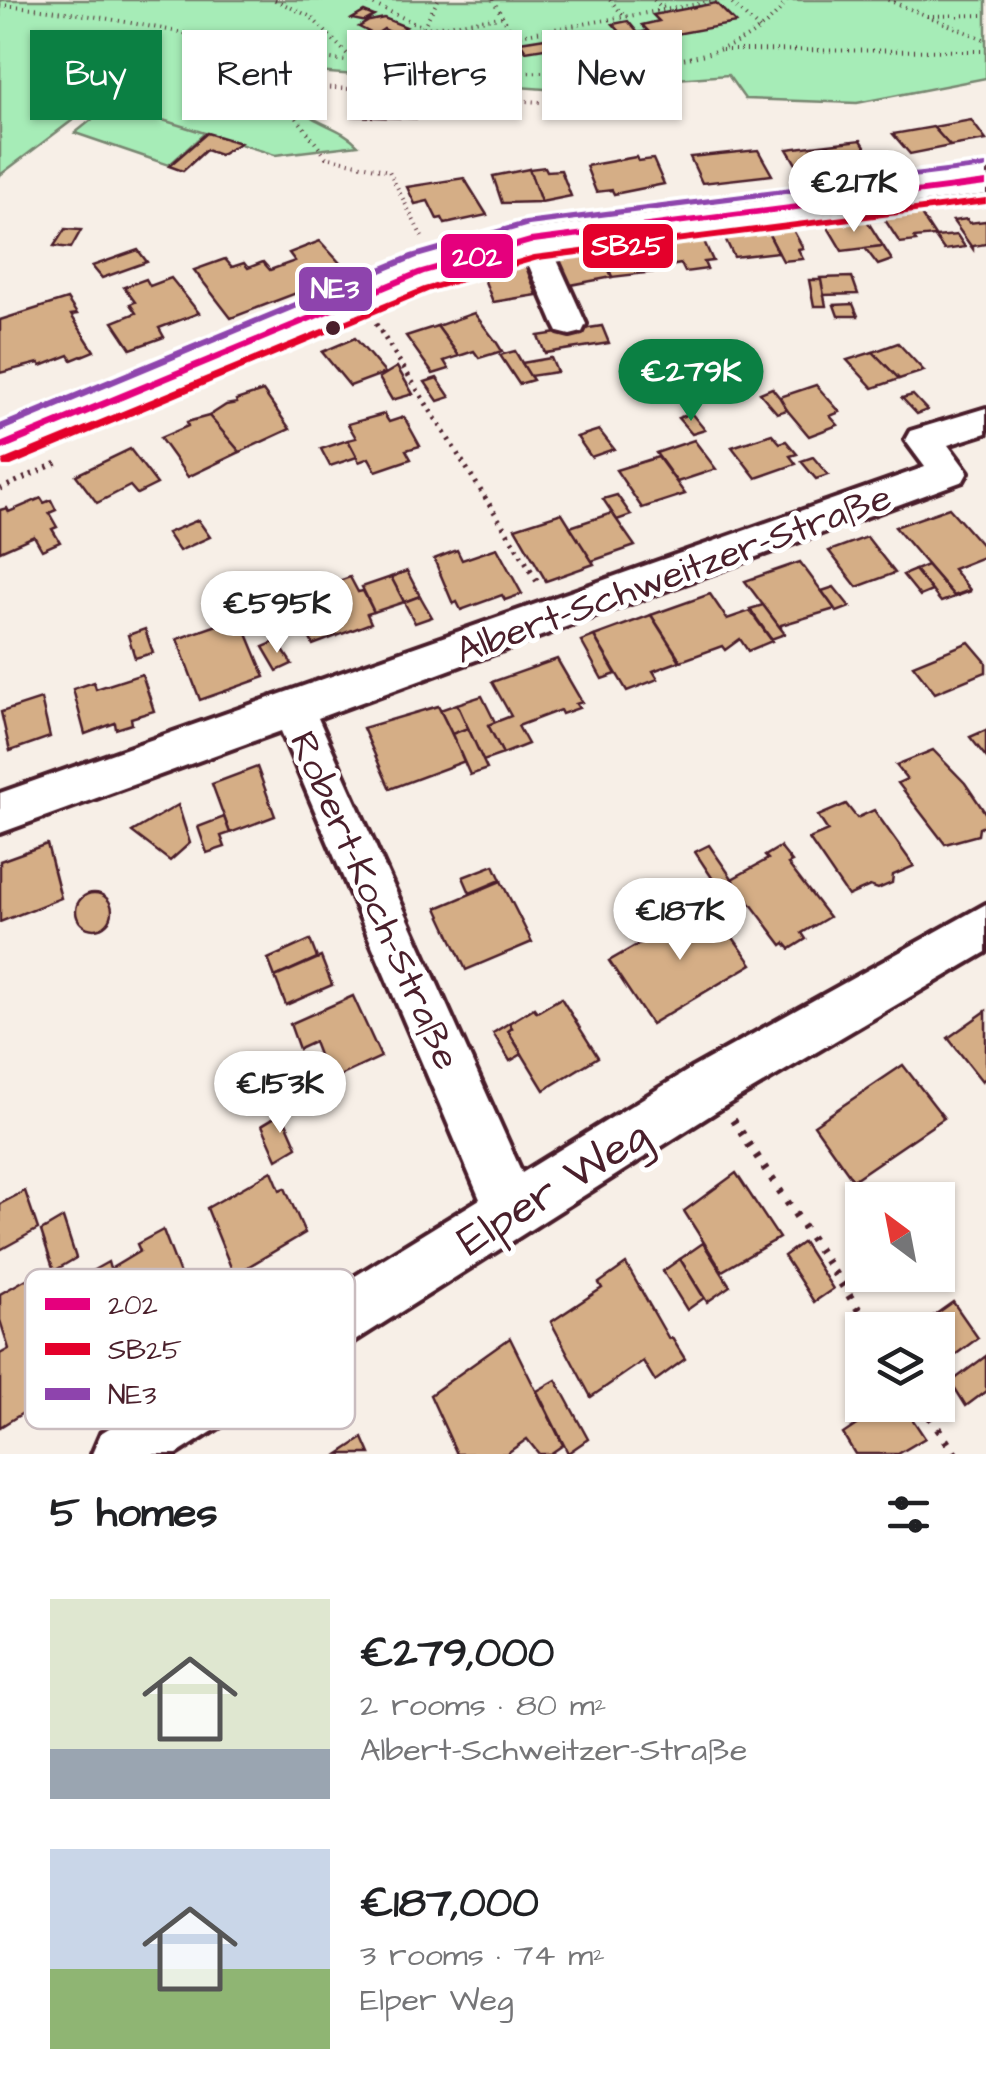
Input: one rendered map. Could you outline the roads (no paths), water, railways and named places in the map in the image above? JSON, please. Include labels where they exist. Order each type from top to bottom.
[{"type":"main road","points":[[0,447],[466,256],[533,240],[986,183]]},
{"type":"street","points":[[533,240],[570,324]]},
{"type":"street","name":"Albert-Schweitzer-Straße","points":[[293,709],[950,472],[923,440],[986,420]]},
{"type":"street","name":"Robert-Koch-Straße","points":[[0,813],[293,709],[512,1211]]},
{"type":"street","name":"Elper Weg","points":[[355,1309],[710,1086],[986,926]]},
{"type":"street","name":"Elper Weg","points":[[122,1454],[162,1429]]}]
